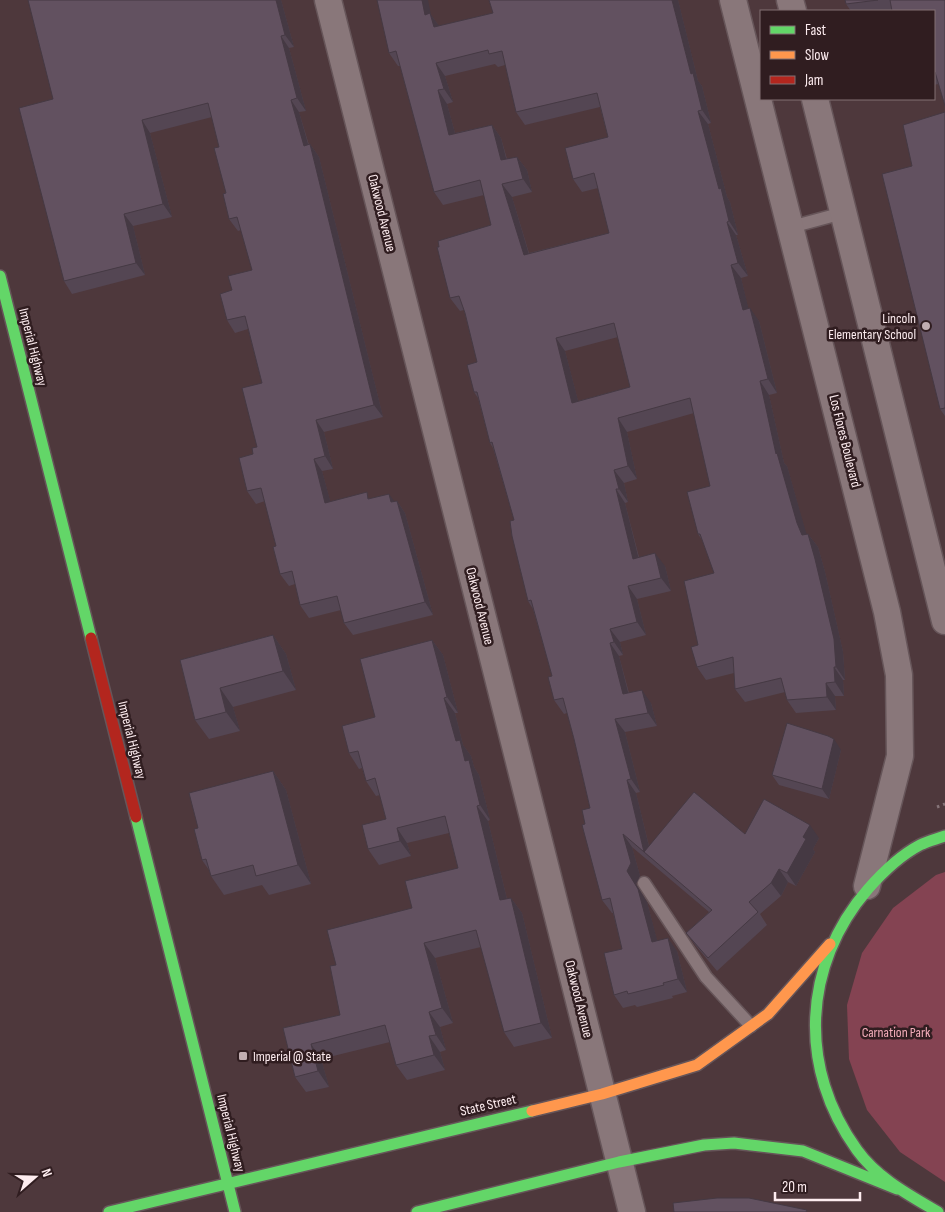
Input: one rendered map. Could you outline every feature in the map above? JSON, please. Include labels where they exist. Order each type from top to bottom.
[{"type":"main road","name":"Imperial Highway","points":[[0,276],[235,1212]]},
{"type":"main road","points":[[897,1189],[857,1150],[830,1103],[815,1051],[816,996],[830,944],[846,914],[867,886],[917,847],[945,836]]},
{"type":"main road","name":"State Street","points":[[109,1212],[602,1094],[697,1065],[768,1014],[830,944]]},
{"type":"main road","points":[[417,1212],[619,1162],[704,1145],[734,1143],[803,1152],[897,1189],[938,1212]]},
{"type":"street","name":"Oakwood Avenue","points":[[328,0],[632,1212]]},
{"type":"street","name":"Los Flores Boulevard","points":[[733,0],[887,612],[899,675],[900,756],[867,886]]},
{"type":"street","points":[[814,100],[945,621]]},
{"type":"lane","points":[[791,227],[843,213]]},
{"type":"lane","points":[[644,883],[706,977],[751,1026]]},
{"type":"green space","name":"Carnation Park","points":[[945,872],[945,1182],[900,1152],[867,1110],[849,1059],[847,1005],[862,953],[893,908],[936,875]]},
{"type":"building","points":[[28,0],[276,0],[285,35],[281,36],[297,98],[291,100],[304,146],[310,144],[374,405],[316,420],[325,456],[314,459],[325,503],[367,492],[368,499],[389,494],[391,502],[397,501],[425,602],[344,623],[337,596],[300,605],[292,571],[280,574],[273,547],[276,546],[261,488],[247,491],[239,458],[253,454],[252,448],[257,447],[242,388],[262,383],[245,316],[227,320],[220,294],[232,290],[228,276],[252,270],[237,217],[229,219],[223,194],[226,193],[214,148],[219,147],[208,103],[142,120],[163,204],[124,214],[136,263],[64,281],[19,108],[53,99]]},
{"type":"building","points":[[377,0],[422,0],[425,15],[430,13],[434,27],[493,13],[489,0],[672,0],[702,110],[698,111],[729,221],[727,222],[738,263],[731,265],[743,310],[750,308],[768,379],[760,381],[776,454],[797,523],[802,535],[808,534],[834,639],[836,667],[834,667],[835,682],[826,683],[827,697],[787,700],[781,678],[735,689],[733,657],[697,667],[691,647],[698,645],[684,581],[714,573],[700,534],[698,534],[687,492],[710,486],[690,398],[618,418],[628,466],[614,470],[619,489],[616,489],[633,559],[655,553],[661,578],[628,586],[637,622],[610,629],[614,642],[610,643],[623,694],[642,690],[648,713],[615,719],[631,779],[627,780],[644,852],[623,834],[631,863],[627,871],[638,889],[652,942],[668,938],[678,979],[663,983],[664,985],[628,994],[627,991],[614,995],[604,953],[622,949],[610,898],[602,900],[582,825],[585,824],[582,810],[590,808],[574,739],[563,698],[554,700],[548,677],[552,676],[531,600],[528,601],[512,536],[510,521],[514,520],[492,442],[490,443],[477,392],[474,392],[467,365],[477,362],[465,313],[459,296],[450,298],[437,247],[439,247],[438,241],[491,225],[480,180],[434,192],[396,51],[389,53]],"holes":[[[488,50],[489,54],[502,51],[516,112],[597,93],[608,137],[565,148],[573,179],[594,173],[609,233],[524,255],[502,184],[523,179],[517,157],[501,160],[492,125],[449,135],[438,90],[444,89],[436,63]],[[614,323],[630,387],[572,403],[556,338]]]},
{"type":"building","points":[[845,0],[878,0],[846,4]]},
{"type":"building","points":[[890,0],[945,0],[945,106],[935,72],[935,10],[892,10]]},
{"type":"building","name":"Lincoln Elementary School","points":[[945,112],[945,408],[940,409],[882,174],[912,166],[903,125]]},
{"type":"building","points":[[273,635],[283,671],[220,688],[226,712],[195,720],[180,660]]},
{"type":"building","points":[[432,640],[447,697],[444,698],[456,741],[460,740],[465,761],[469,760],[480,805],[477,806],[500,900],[511,898],[541,1023],[504,1032],[476,930],[424,943],[442,1008],[429,1012],[436,1035],[429,1036],[434,1055],[396,1065],[385,1025],[311,1044],[318,1071],[295,1077],[283,1028],[340,1015],[330,966],[336,965],[327,930],[412,908],[405,881],[458,868],[445,816],[397,828],[400,841],[368,849],[362,825],[386,819],[375,778],[366,781],[358,751],[349,753],[342,726],[375,717],[360,659]]},
{"type":"building","points":[[787,723],[834,739],[822,789],[772,775]]},
{"type":"building","points":[[273,771],[298,865],[256,876],[253,865],[211,876],[206,859],[202,860],[194,829],[198,828],[189,793]]},
{"type":"building","points":[[694,792],[745,834],[764,799],[810,825],[803,837],[806,839],[787,873],[779,869],[771,883],[749,902],[758,912],[708,958],[686,933],[712,910],[644,852]]},
{"type":"building","points":[[717,1198],[749,1198],[807,1210],[806,1212],[674,1212],[673,1203]]},
{"type":"traffic: fast","points":[[0,276],[91,638]]},
{"type":"traffic: fast","points":[[136,817],[235,1212]]},
{"type":"traffic: fast","points":[[938,1212],[884,1177],[857,1150],[838,1119],[825,1086],[817,1052],[816,1018],[820,984],[830,950],[846,919],[868,889],[892,865],[920,845],[945,836]]},
{"type":"traffic: fast","points":[[109,1212],[532,1111]]},
{"type":"traffic: fast","points":[[417,1212],[619,1162],[704,1145],[734,1143],[803,1151],[897,1189]]},
{"type":"traffic: slow","points":[[532,1111],[602,1094],[697,1065],[768,1014],[830,944]]},
{"type":"traffic: jam","points":[[91,638],[136,817]]},
{"type":"place","name":"Lincoln Elementary School","points":[[926,326]]},
{"type":"place","name":"Imperial @ State","points":[[243,1056]]}]
